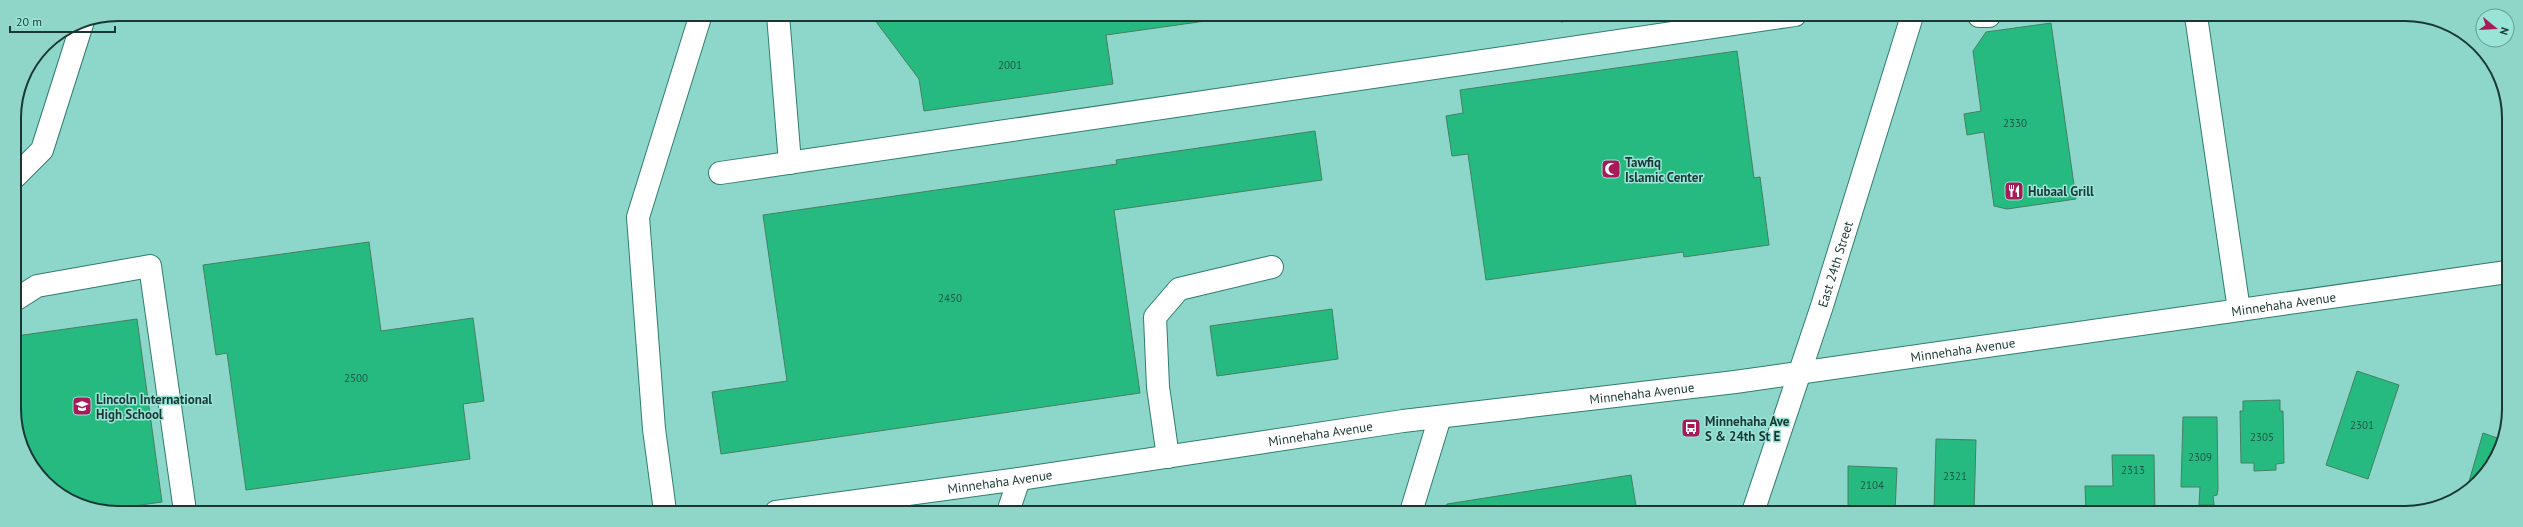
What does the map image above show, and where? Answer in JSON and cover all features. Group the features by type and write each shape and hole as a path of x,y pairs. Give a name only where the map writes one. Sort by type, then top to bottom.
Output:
{"main road":[{"path":"664,506 654,429 638,217 699,21"},
{"path":"778,21 790,163"},
{"path":"720,173 1754,21"},
{"name":"East 24th Street","path":"1756,506 1822,306 1910,21"},
{"path":"2197,21 2239,310"},
{"path":"21,171 42,150 81,28"},
{"path":"21,296 37,286 150,266 184,506"},
{"path":"1168,457 1158,387 1155,316 1179,289 1272,267"},
{"name":"Minnehaha Avenue","path":"820,506 1019,479 1440,417 1735,382 2502,273"},
{"path":"1413,506 1440,417"},
{"path":"1010,506 1019,479"}],"building":[{"path":"876,21 1206,21 1106,35 1113,84 924,111 919,79"},
{"path":"2051,23 2076,199 2007,209 1994,206 1984,132 1967,135 1964,114 1981,111 1973,51 1986,32"},
{"name":"Tawfiq Islamic Center","path":"1737,51 1754,178 1760,177 1769,245 1684,257 1683,252 1486,280 1468,154 1452,156 1446,116 1463,113 1460,90"},
{"path":"1315,131 1322,180 1114,210 1140,393 721,454 712,392 787,381 763,215 1117,164 1116,160"},
{"path":"369,242 381,331 473,318 484,401 463,404 470,459 246,490 227,353 216,355 203,265"},
{"path":"1332,309 1338,359 1217,376 1210,326"},
{"name":"Lincoln International High School","path":"137,319 162,502 134,506 99,504 81,499 69,493 49,478 34,458 24,434 21,415 21,335"},
{"path":"2357,371 2399,385 2368,479 2326,465"},
{"path":"2280,400 2280,411 2283,411 2284,463 2276,464 2276,470 2254,471 2254,463 2241,463 2240,411 2243,411 2243,401"},
{"path":"2183,417 2217,417 2218,489 2217,495 2213,496 2214,505 2199,505 2200,487 2181,487"},
{"path":"2483,433 2497,438 2489,458 2474,478 2469,482"},
{"path":"1936,439 1976,440 1974,506 1934,506"},
{"path":"2112,455 2154,455 2155,506 2086,506 2085,486 2113,486"},
{"path":"1848,466 1897,468 1895,506 1848,506"},
{"path":"1631,475 1636,506 1446,506 1447,504"}],"place":[{"name":"Tawfiq Islamic Center","path":"1611,169"},
{"name":"Hubaal Grill","path":"2014,191"},
{"name":"Lincoln International High School","path":"82,406"},
{"name":"Minnehaha Ave S & 24th St E","path":"1691,428"}]}
